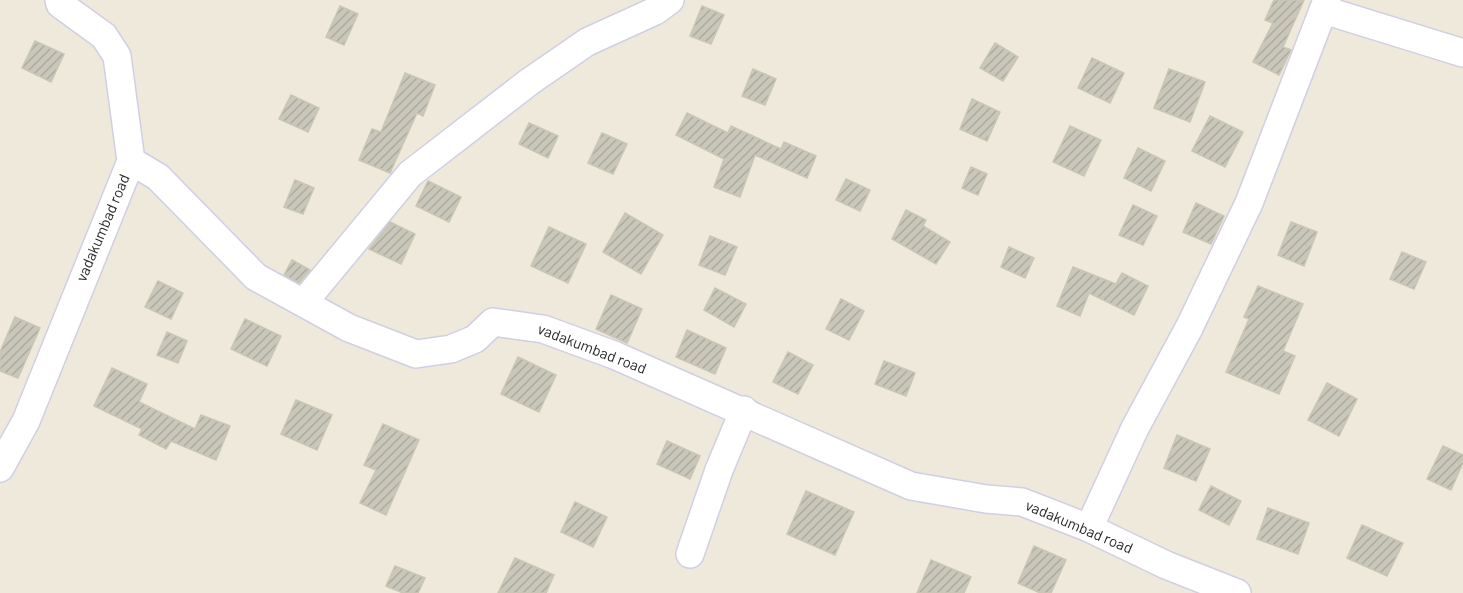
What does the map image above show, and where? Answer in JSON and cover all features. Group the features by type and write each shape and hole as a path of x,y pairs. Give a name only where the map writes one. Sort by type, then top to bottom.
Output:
{"street":[{"path":"59,0 60,4 90,23 104,36 117,56 131,161"},
{"path":"304,302 410,174 529,82 587,42 655,11 670,0"},
{"path":"1089,528 1135,428 1189,328 1249,203 1326,5 1463,53"},
{"name":"vadakumbad road","path":"0,468 26,421 131,161 158,177 256,277 349,328 416,354 459,346 475,339 493,322 543,328 744,410 845,459 911,486 986,499 1022,502 1089,528 1166,565 1237,593"},
{"path":"690,554 719,470 744,410"}],"building":[{"path":"1274,0 1304,0 1283,47 1291,50 1279,75 1253,62 1273,23 1265,20"},
{"path":"340,6 358,14 344,45 326,37"},
{"path":"702,6 724,15 711,44 690,36"},
{"path":"35,41 64,54 51,82 22,68"},
{"path":"995,43 1018,57 1003,81 980,68"},
{"path":"1092,58 1124,73 1110,103 1078,88"},
{"path":"753,69 776,79 765,105 742,96"},
{"path":"1169,69 1205,82 1190,122 1154,108"},
{"path":"405,73 435,85 423,116 417,113 390,173 359,160 372,129 381,132"},
{"path":"291,95 319,108 308,132 279,119"},
{"path":"972,99 1000,112 987,141 960,129"},
{"path":"687,113 728,133 731,126 781,149 784,142 816,156 807,178 755,155 740,197 714,187 724,159 676,135"},
{"path":"1210,116 1243,132 1225,167 1192,151"},
{"path":"529,123 558,136 548,158 519,144"},
{"path":"1070,126 1101,140 1084,176 1053,162"},
{"path":"602,133 627,144 613,174 588,163"},
{"path":"1138,148 1165,161 1151,191 1124,178"},
{"path":"971,167 987,174 978,195 962,188"},
{"path":"846,179 870,190 860,211 836,200"},
{"path":"295,180 314,188 303,214 284,207"},
{"path":"428,181 461,197 449,222 416,206"},
{"path":"1196,203 1224,216 1211,244 1183,232"},
{"path":"1133,205 1157,216 1143,245 1119,235"},
{"path":"906,210 926,220 923,226 950,242 936,264 892,239"},
{"path":"625,213 663,235 641,274 603,252"},
{"path":"390,222 415,234 401,264 369,249"},
{"path":"1291,222 1317,232 1304,266 1278,255"},
{"path":"549,227 586,244 568,283 531,266"},
{"path":"710,236 737,247 725,275 699,265"},
{"path":"1009,247 1034,258 1025,278 1001,267"},
{"path":"1402,252 1426,262 1414,289 1390,279"},
{"path":"292,260 310,270 299,283 284,275"},
{"path":"1073,267 1116,284 1122,273 1148,286 1134,315 1089,293 1080,316 1057,306"},
{"path":"158,281 183,293 171,319 145,307"},
{"path":"1258,286 1303,304 1283,351 1295,356 1279,394 1226,372 1249,319 1244,317"},
{"path":"715,288 746,304 734,327 704,310"},
{"path":"611,295 642,309 627,343 596,329"},
{"path":"841,299 864,311 849,340 826,329"},
{"path":"15,317 40,328 18,378 0,371 0,352"},
{"path":"245,319 281,336 267,366 231,349"},
{"path":"687,330 726,348 715,374 676,357"},
{"path":"167,332 187,341 178,363 157,355"},
{"path":"788,352 813,365 798,394 773,382"},
{"path":"518,357 556,375 539,412 501,394"},
{"path":"884,361 915,373 906,396 875,384"},
{"path":"112,368 147,384 139,402 195,429 201,415 230,426 216,460 171,441 166,449 139,435 142,429 94,406"},
{"path":"1327,383 1357,399 1339,436 1308,420"},
{"path":"296,400 332,415 317,450 281,434"},
{"path":"383,424 419,440 386,515 360,503 376,470 364,465"},
{"path":"1177,435 1210,449 1196,481 1164,468"},
{"path":"667,441 700,456 690,479 657,464"},
{"path":"1443,446 1463,455 1463,463 1451,490 1427,479"},
{"path":"1211,486 1241,501 1229,525 1199,510"},
{"path":"806,491 854,512 835,555 787,534"},
{"path":"575,502 607,517 593,547 561,532"},
{"path":"1268,508 1309,523 1298,554 1257,539"},
{"path":"1362,525 1403,543 1387,576 1347,558"},
{"path":"1034,546 1066,560 1051,593 1040,593 1018,583"},
{"path":"515,558 554,575 546,593 498,593"},
{"path":"931,560 971,577 964,593 917,593"},
{"path":"395,566 425,578 418,593 403,593 386,586"}]}
